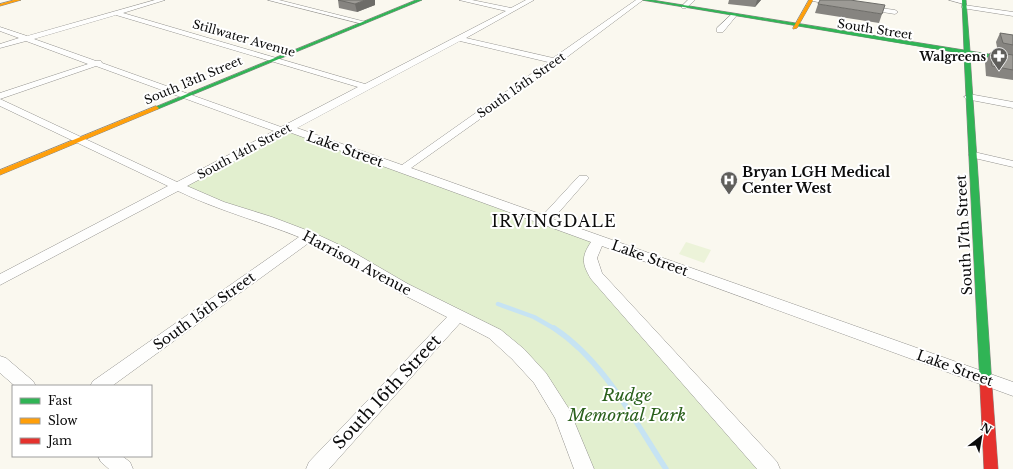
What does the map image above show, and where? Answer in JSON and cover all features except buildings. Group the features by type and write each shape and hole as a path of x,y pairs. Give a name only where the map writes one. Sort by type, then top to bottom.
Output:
{"main road":[{"path":"0,5 19,0"},
{"name":"South 13th Street","path":"0,173 363,22 411,0"},
{"name":"South 13th Street","path":"395,8 420,0"},
{"name":"South Street","path":"644,0 967,54 1013,60"},
{"path":"796,26 812,0"},
{"name":"South 17th Street","path":"964,3 991,469"},
{"name":"South Street","path":"967,54 1013,64"}],"street":[{"path":"138,0 150,3"},
{"path":"0,46 162,0"},
{"path":"271,0 363,22"},
{"path":"462,0 512,10"},
{"name":"South 14th Street","path":"0,280 531,0"},
{"name":"South 15th Street","path":"403,169 640,0"},
{"path":"684,7 692,0"},
{"path":"812,0 843,5"},
{"path":"952,0 1013,14"},
{"path":"858,7 895,12"},
{"name":"Stillwater Avenue","path":"115,13 366,87"},
{"path":"720,30 734,15"},
{"name":"Lake Street","path":"0,29 403,169 1013,389"},
{"path":"458,38 556,60"},
{"path":"0,96 98,63"},
{"path":"969,97 1013,105"},
{"name":"Harrison Avenue","path":"0,102 220,205 268,220 309,236 340,251 403,288 482,326 501,339 518,354 540,378 562,415 584,469"},
{"path":"974,155 1013,164"},
{"path":"545,220 583,178"},
{"name":"South 15th Street","path":"100,385 309,236"},
{"path":"599,240 589,257 590,265 596,276 770,469"},
{"name":"South 16th Street","path":"316,469 458,315"},
{"path":"0,363 26,385"},
{"path":"109,457 123,469"}],"green space":[{"name":"Rudge Memorial Park","path":"288,128 599,240 590,265 770,469 584,469 518,354 341,251 177,186"},
{"path":"686,242 711,250 704,263 679,254"}],"waterway":[{"path":"498,304 534,317 555,329"},
{"path":"554,328 588,357 603,374 617,392 666,469"}],"traffic: fast":[{"path":"156,108 420,0"},
{"path":"644,0 1013,60"},
{"path":"964,0 986,386"}],"traffic: slow":[{"path":"0,5 19,0"},
{"path":"795,28 811,0"},
{"path":"0,173 156,108"}],"traffic: jam":[{"path":"986,386 991,469"}],"place":[{"name":"Walgreens","path":"999,71"},
{"name":"Bryan LGH Medical Center West","path":"729,195"}],"district":[{"name":"IRVINGDALE","path":"554,221"}]}
